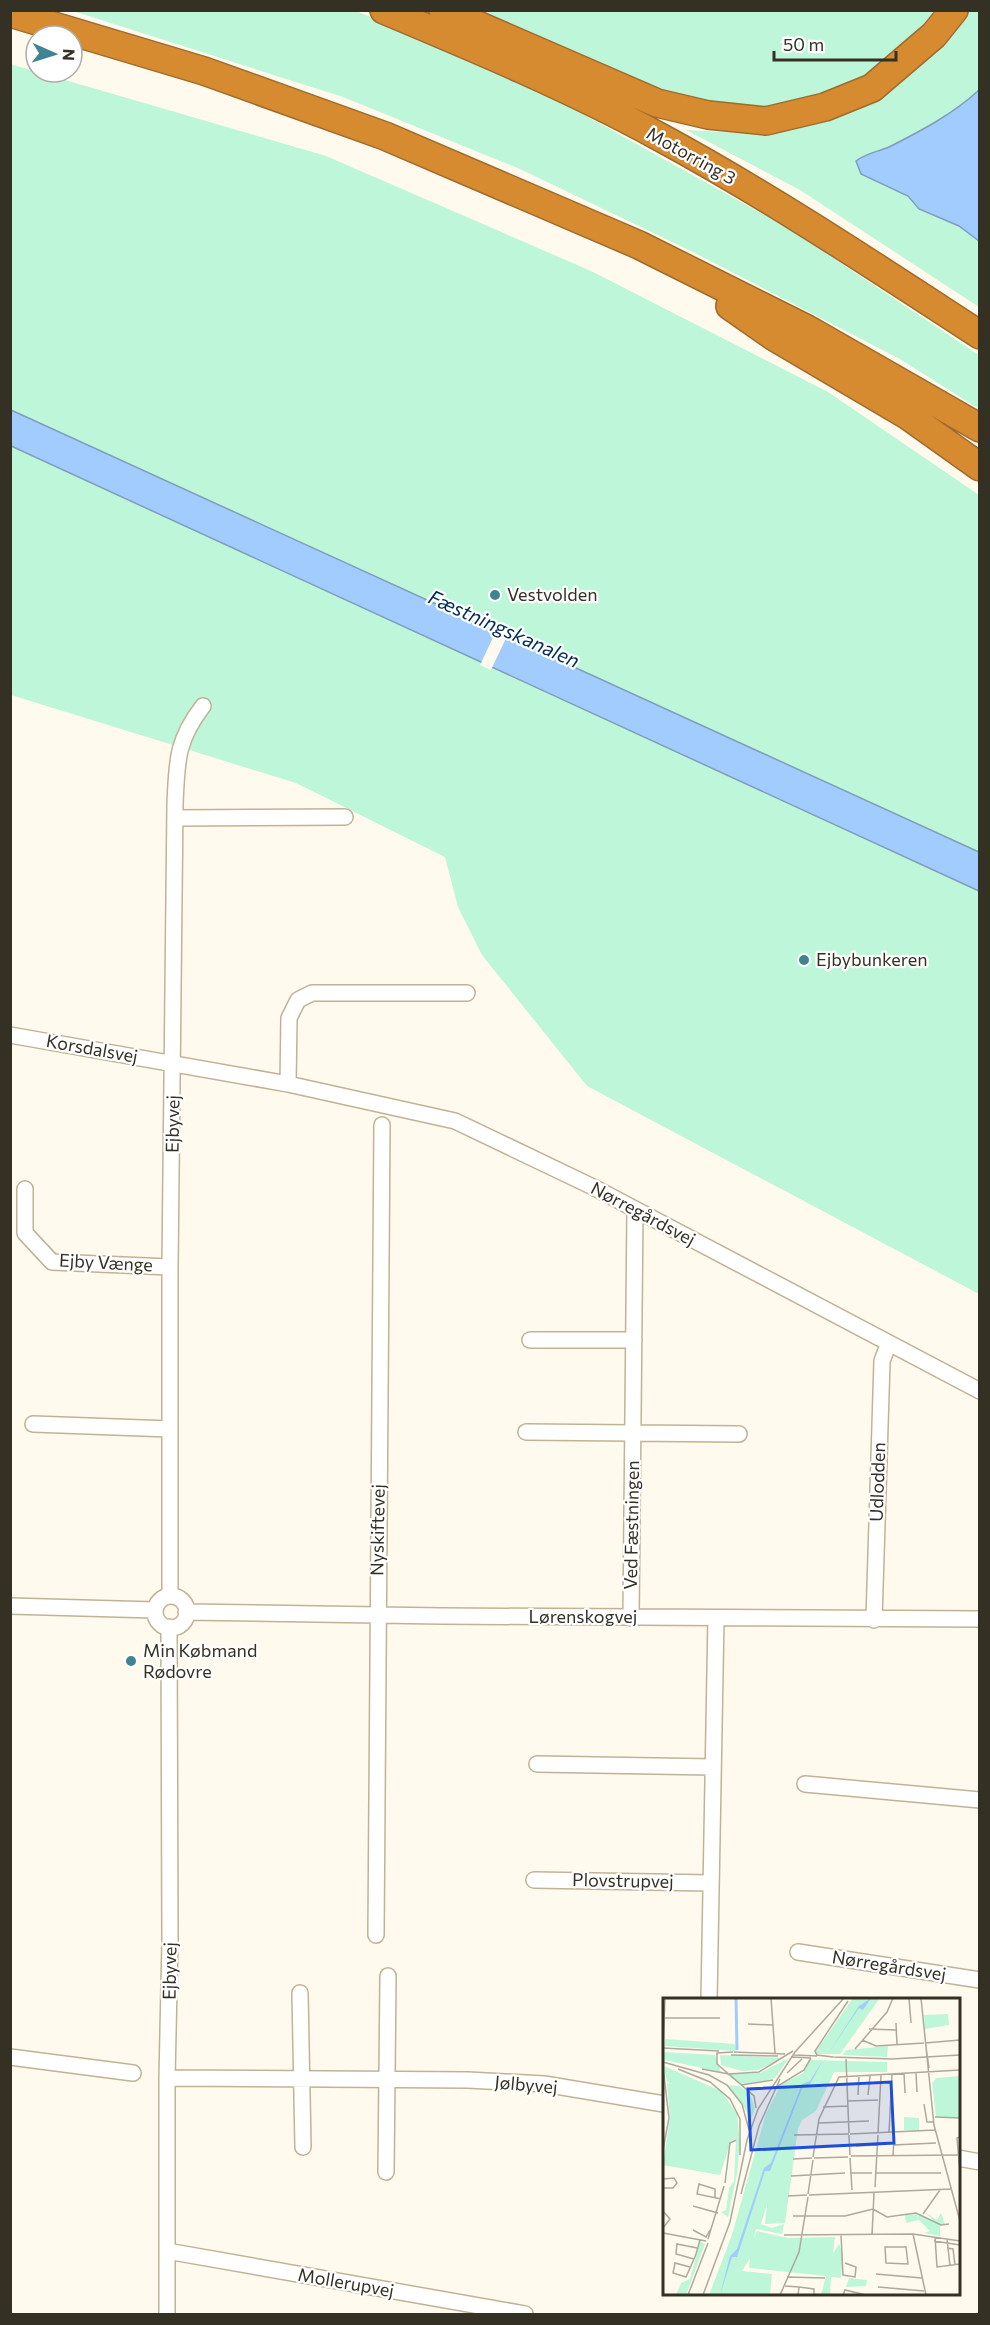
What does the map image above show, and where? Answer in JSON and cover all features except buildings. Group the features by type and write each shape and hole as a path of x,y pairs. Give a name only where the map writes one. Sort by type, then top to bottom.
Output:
{"highway":[{"name":"Motorring 3","path":"384,10 560,87 656,135 784,208 980,335"},
{"path":"443,10 657,103 708,115 766,121 825,107 872,88 934,35 954,10"},
{"path":"10,13 204,71 385,136 639,245 807,329 980,428"},
{"path":"639,245 773,336 907,416 980,466"}],"street":[{"name":"Ejbyvej","path":"170,1596 170,1267 177,755 189,724 203,706"},
{"path":"175,818 345,817"},
{"path":"288,1084 289,1018 298,1000 312,993 467,993"},
{"name":"Korsdalsvej","path":"10,1035 174,1064"},
{"name":"Nørregårdsvej","path":"174,1064 288,1084 454,1121 594,1187 888,1345 980,1391"},
{"name":"Nyskiftevej","path":"376,1935 382,1125"},
{"name":"Ejby Vænge","path":"25,1189 26,1233 52,1262 170,1267"},
{"name":"Ved Fæstningen","path":"632,1618 635,1210"},
{"path":"530,1340 634,1340"},
{"name":"Udlodden","path":"874,1620 882,1361 888,1345"},
{"path":"33,1424 170,1429"},
{"path":"526,1432 739,1434"},
{"path":"170,1596 180,1599 186,1607 186,1617 179,1625 169,1627 160,1623 155,1610 159,1602 170,1596"},
{"path":"10,1606 155,1610"},
{"name":"Lørenskogvej","path":"186,1612 378,1616 980,1619"},
{"path":"709,1998 716,1618"},
{"name":"Ejbyvej","path":"167,2314 167,2078 170,1942 169,1627"},
{"path":"537,1764 713,1767"},
{"path":"806,1785 980,1800"},
{"name":"Plovstrupvej","path":"534,1880 711,1883"},
{"name":"Nørregårdsvej","path":"798,1952 980,1980"},
{"path":"386,2172 388,1976"},
{"path":"300,1994 303,2147"},
{"path":"10,2057 133,2073"},
{"name":"Jølbyvej","path":"167,2078 387,2079 543,2084 663,2104"},
{"path":"960,2158 980,2162"},
{"name":"Mollerupvej","path":"167,2251 525,2314"}],"green space":[{"path":"73,11 356,11 438,44 579,112 788,228 979,355 979,409 900,359 693,252 520,169 343,97"},
{"path":"474,11 934,11 923,25 862,80 801,104 757,110 664,94"},
{"path":"968,11 979,11 979,307 800,190 686,130 761,134 943,41"},
{"name":"Vestvolden","path":"10,64 24,68 24,84 79,84 326,156 591,271 828,392 979,495 979,1294 587,1086 482,955 458,907 445,857 296,783 11,695"}],"water":[{"path":"979,90 979,241 959,226 919,209 908,196 861,174 856,161 925,128 958,107"},
{"path":"11,410 979,852 979,891 11,446"}],"pier":[{"path":"497,629 508,634 491,670 480,665"}],"place":[{"name":"Vestvolden","path":"495,595"},
{"name":"Ejbybunkeren","path":"804,960"},
{"name":"Min Købmand Rødovre","path":"131,1661"}],"water label":[{"name":"Fæstningskanalen","path":"504,629"}]}
